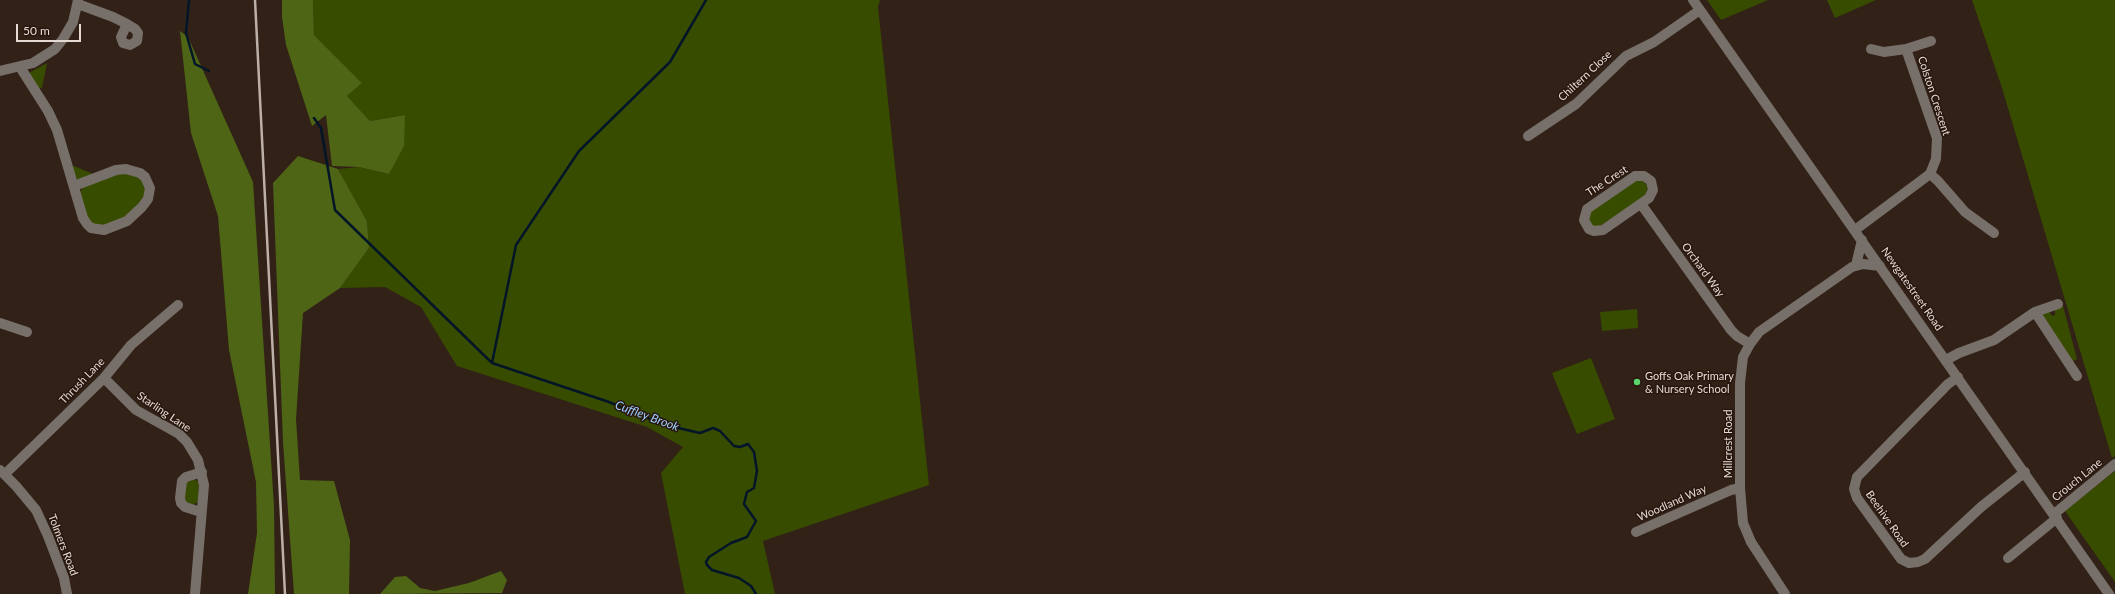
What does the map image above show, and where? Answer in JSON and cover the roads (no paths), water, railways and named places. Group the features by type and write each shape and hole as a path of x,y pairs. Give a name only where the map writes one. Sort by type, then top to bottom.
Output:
{"street":[{"name":"Newgatestreet Road","path":"1693,0 1856,230 2109,594"},
{"path":"0,71 33,63 55,49 69,29 78,2 127,24"},
{"name":"Chiltern Close","path":"1528,136 1576,104 1626,56 1654,42 1700,10"},
{"name":"Colston Crescent","path":"1871,49 1894,53 1931,41"},
{"name":"Colston Crescent","path":"1906,49 1937,138 1936,159 1930,174"},
{"path":"20,67 48,111 57,130 83,218 91,228 104,230 117,226 135,215 148,199 150,188 145,177 140,173 126,169 116,170 74,186"},
{"path":"1856,230 1930,174 1938,181 1964,212 1994,233"},
{"name":"The Crest","path":"1639,175 1648,178 1653,186 1649,198 1641,204 1603,230 1594,231 1585,225 1584,216 1587,209 1635,176 1639,175"},
{"name":"Orchard Way","path":"1641,204 1731,330 1737,336 1750,344"},
{"path":"1862,240 1856,265 1880,266"},
{"name":"Millcrest Road","path":"1785,594 1759,556 1746,532 1742,511 1740,488 1740,383 1743,357 1759,332 1856,265"},
{"path":"1946,360 1959,353 1994,340 2035,312 2058,304"},
{"name":"Thrush Lane","path":"3,472 104,378 131,345 178,305"},
{"path":"2035,312 2077,376"},
{"path":"0,323 27,332"},
{"name":"Beehive Road","path":"1958,377 1948,384 1857,477 1854,489 1857,498 1901,559 1909,563 1918,562 1925,558 1981,507 2024,472"},
{"name":"Starling Lane","path":"104,378 136,410 179,434 196,455 202,472 204,485 195,594"},
{"name":"Crouch Lane","path":"2008,558 2115,464"},
{"name":"Tolmers Road","path":"3,472 36,510 64,578 67,594"},
{"path":"201,512 185,507 181,503 180,498 182,481 186,477 202,472"},
{"name":"Woodland Way","path":"1636,532 1731,490 1740,488"}],"waterway":[{"path":"189,0 186,33 195,64 209,71"},
{"name":"Cuffley Brook","path":"706,0 670,62 579,151 516,245 492,363 609,402 665,425 700,433 713,428 720,431 734,446 740,447 748,444 754,452 757,471 754,488 747,492 744,504 756,521 747,537 731,543 709,557 706,562 712,570 739,578 751,586 756,594"},
{"path":"314,118 321,128 335,210 492,363"}],"railway":[{"path":"255,0 285,594"}],"place":[{"name":"Goffs Oak Primary & Nursery School","path":"1637,382"}]}
